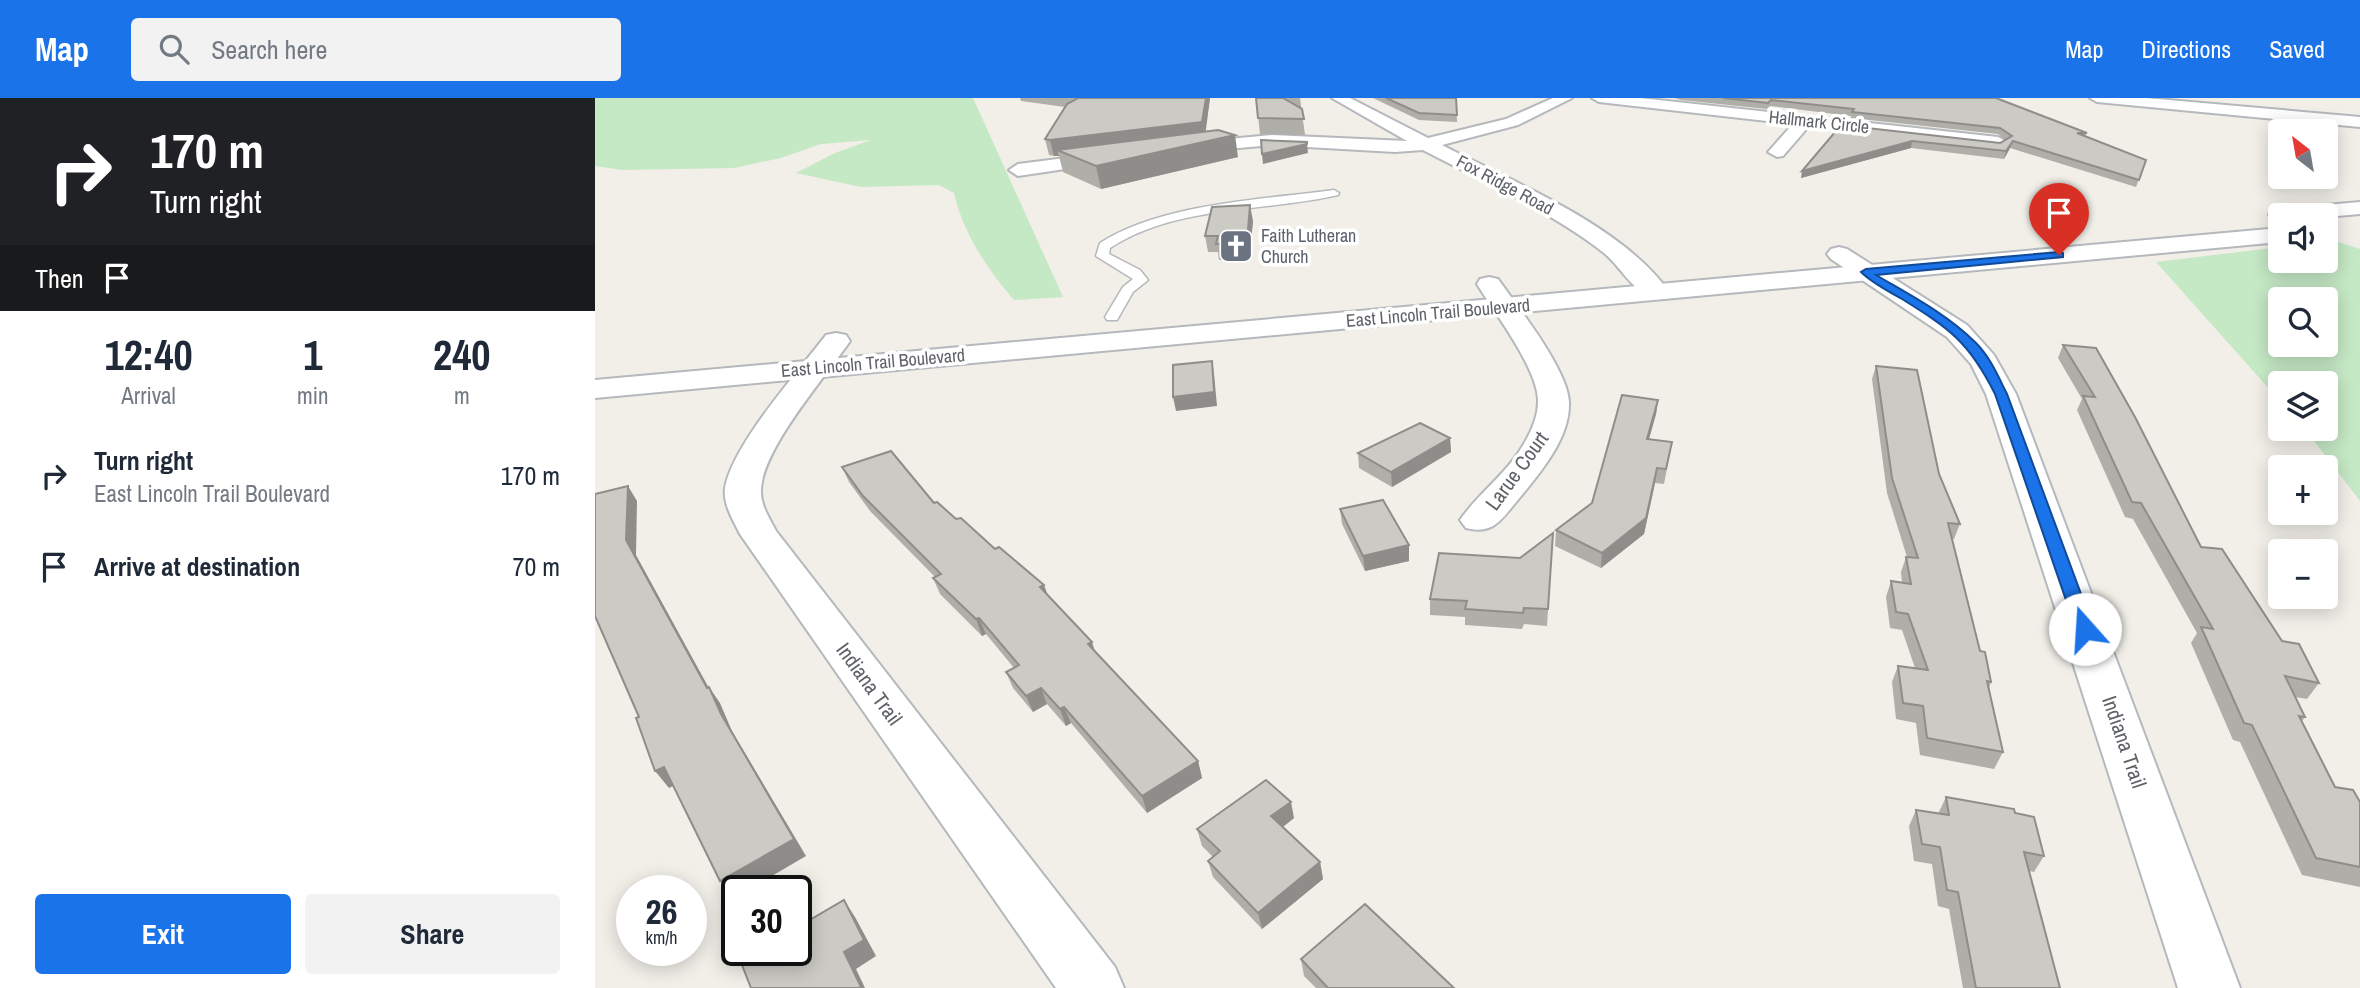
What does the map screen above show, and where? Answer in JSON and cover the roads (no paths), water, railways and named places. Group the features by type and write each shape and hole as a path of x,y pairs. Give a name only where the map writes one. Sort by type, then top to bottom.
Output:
{"street":[{"name":"Fox Ridge Road","path":"1339,98 1592,232 1637,271 1656,292"},
{"path":"1170,150 1235,141 1294,140 1395,147 1427,144 1512,122 1565,98"},
{"name":"Hallmark Circle","path":"1599,98 1998,142"},
{"path":"2097,98 2360,121"},
{"path":"1777,152 1805,120"},
{"path":"1235,141 1279,157"},
{"path":"1018,170 1131,155"},
{"name":"East Lincoln Trail Boulevard","path":"2338,210 2360,208"},
{"name":"East Lincoln Trail Boulevard","path":"1304,300 1656,292 1852,263 2268,216"},
{"path":"2338,230 2360,228"},
{"name":"East Lincoln Trail Boulevard","path":"595,389 831,348 1496,296 1637,271 1852,263 2268,236"},
{"name":"Indiana Trail","path":"1852,263 1957,331 1984,361 2001,394 2209,988"},
{"name":"Larue Court","path":"1479,520 1497,502 1546,435 1555,401 1535,358 1496,296"},
{"path":"1085,319 1140,314"},
{"name":"Indiana Trail","path":"831,348 756,454 743,486 744,503 759,534 1093,988"}],"lane":[{"path":"1112,317 1128,290 1141,280 1135,273 1103,256 1104,246 1118,235 1162,221 1334,193"}],"place":[{"name":"Faith Lutheran Church","path":"1236,246"}]}
